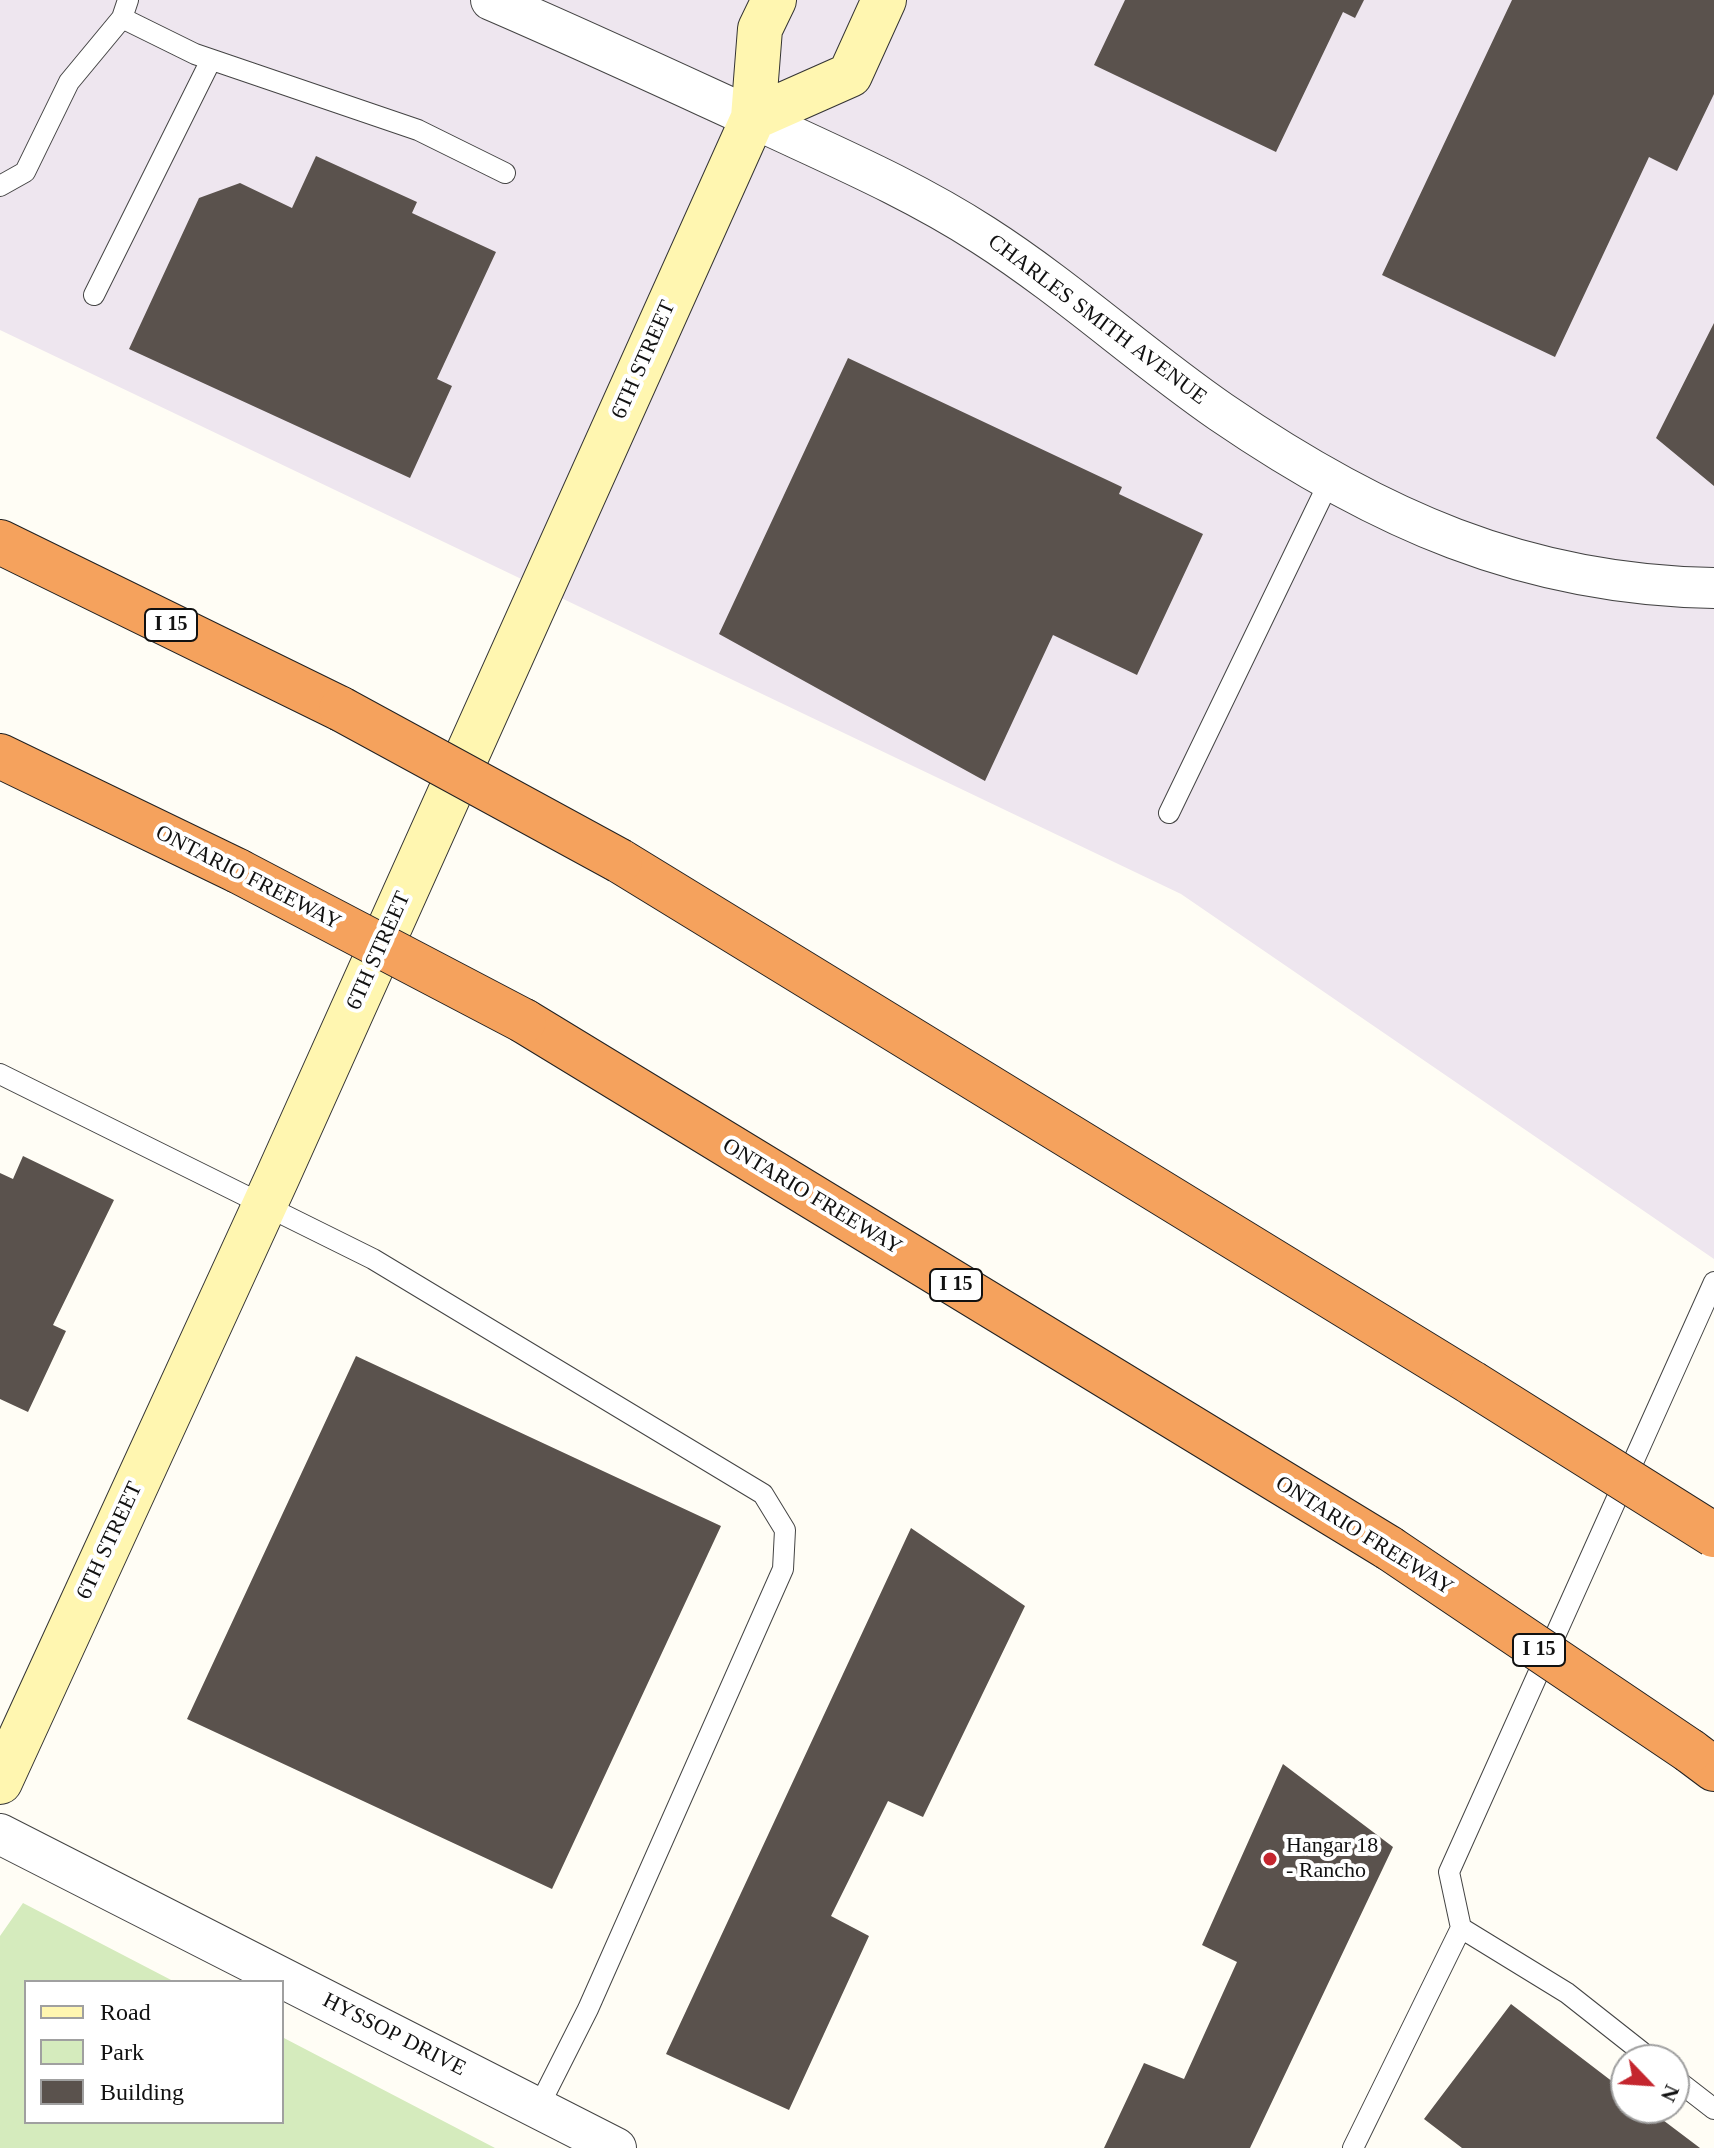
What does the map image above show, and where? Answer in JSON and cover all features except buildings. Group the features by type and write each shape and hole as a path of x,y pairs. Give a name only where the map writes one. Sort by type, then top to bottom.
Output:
{"highway":[{"name":"I 15","path":"0,542 341,709 620,861 1472,1383 1714,1535"},
{"name":"ONTARIO FREEWAY","path":"0,756 238,871 524,1021 1389,1548 1702,1760"}],"street":[{"name":"CHARLES SMITH AVENUE","path":"491,0 872,173 986,236 1222,412 1330,480 1392,514 1525,565 1560,572 1714,588"},
{"name":"6TH STREET","path":"0,1782 263,1207 753,118 760,29 774,0"},
{"path":"753,118 850,75 884,0"},
{"name":"HYSSOP DRIVE","path":"0,1834 616,2148"}],"lane":[{"path":"0,186 25,172 69,82 125,9 211,60 418,130 505,173"},
{"path":"94,295 211,60"},
{"path":"1169,813 1330,480"},
{"path":"0,1074 373,1259 763,1494 785,1530 783,1569 588,2009 538,2108"},
{"path":"1353,2148 1461,1928 1449,1872 1714,1282"},
{"path":"1461,1928 1567,1993 1632,2044"},
{"path":"1690,2090 1714,2109"}],"shaded area":[{"path":"0,0 1714,0 1714,1259 1181,894 0,330"}],"green space":[{"path":"23,1903 171,1980 24,1980 24,2124 284,2124 284,2038 495,2148 0,2148 0,1936"}],"place":[{"name":"Hangar 18 - Rancho","path":"1270,1859"}]}
